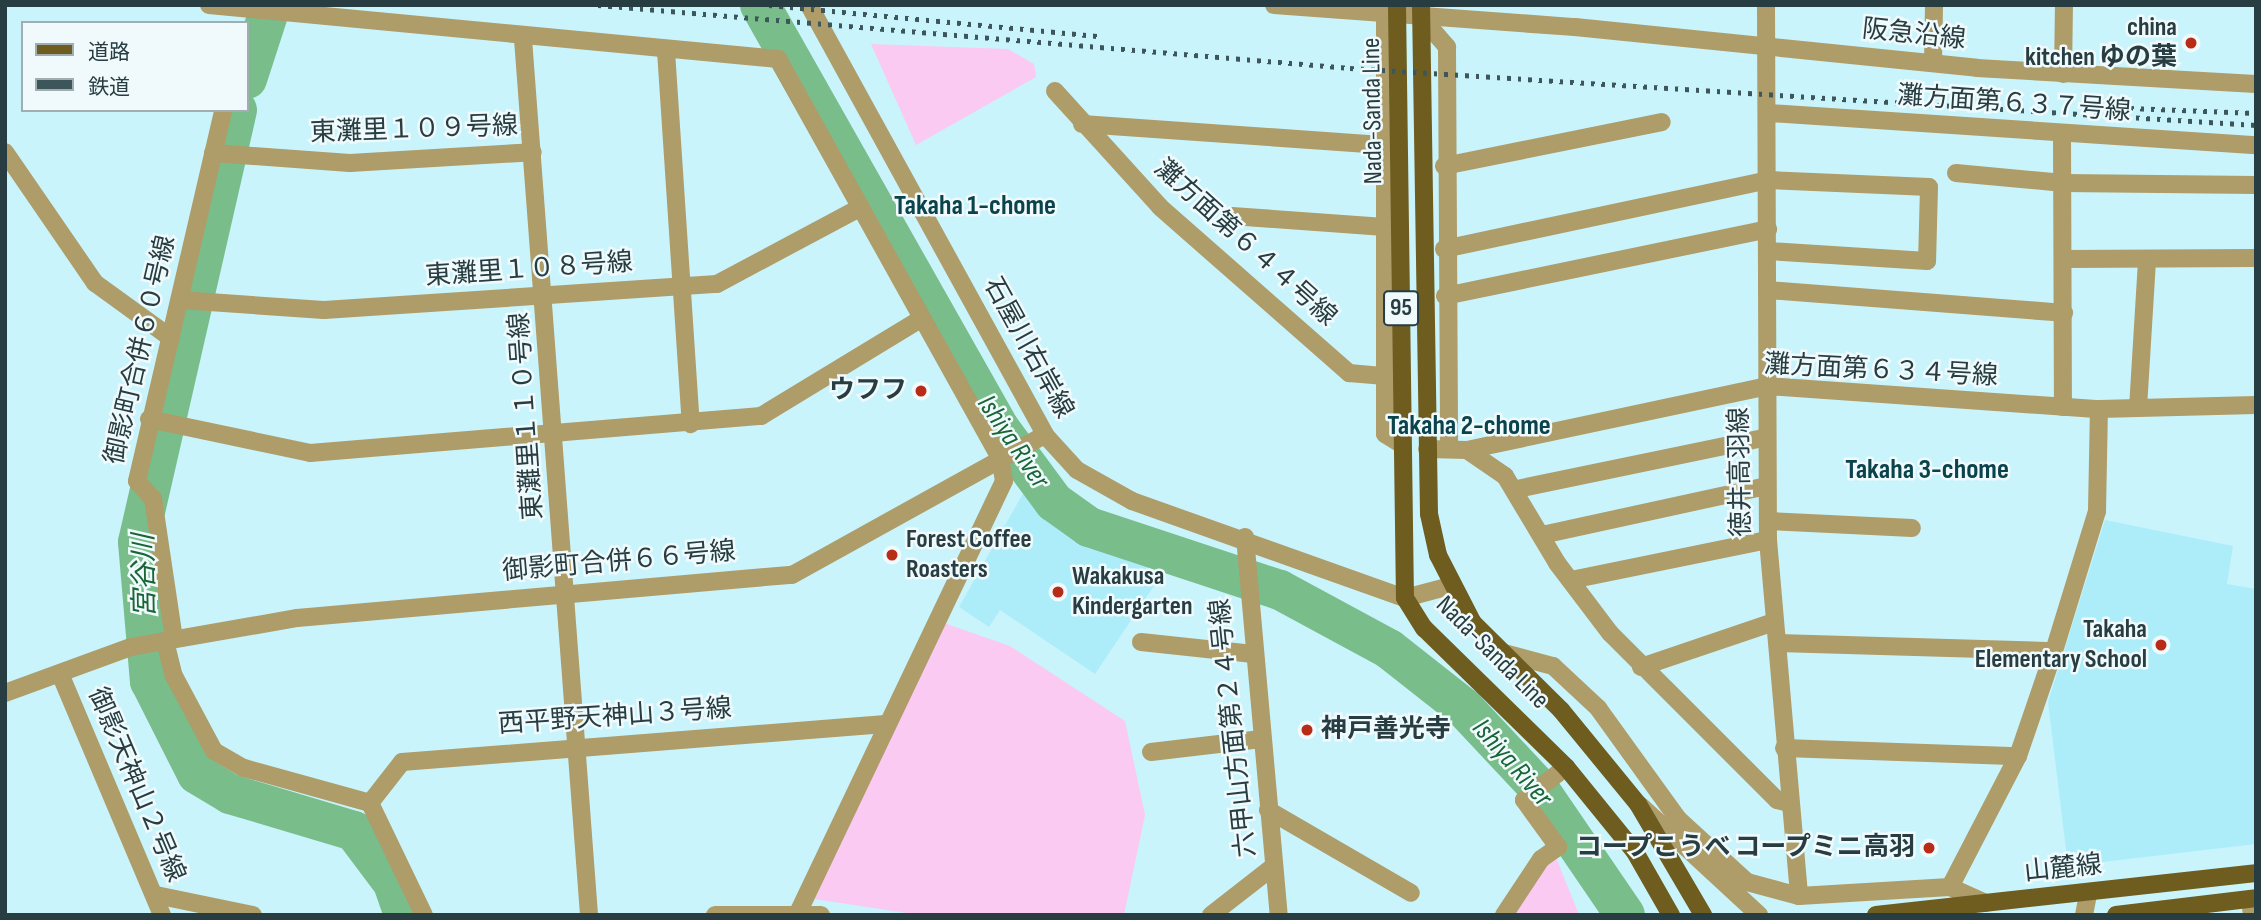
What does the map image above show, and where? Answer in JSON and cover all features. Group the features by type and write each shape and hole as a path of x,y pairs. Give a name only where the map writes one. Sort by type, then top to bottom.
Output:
{"main road":[{"name":"Nada-Sanda Line","path":"1421,11 1429,514 1450,586 1473,623 1577,727 1638,804 1703,915"},
{"name":"Nada-Sanda Line","path":"1393,13 1405,598 1424,628 1564,768 1634,852 1671,915"},
{"name":"山麓線","path":"1875,915 2088,894 2256,873"},
{"name":"山麓線","path":"2116,915 2253,904"}],"street":[{"path":"209,5 251,14 778,59 1000,458 1004,481 797,913"},
{"name":"石屋川右岸線","path":"809,5 1045,435 1077,470 1132,501 1245,537 1405,598"},
{"name":"阪急沿線","path":"1274,5 1393,13 1421,11 1933,63 2063,74 2256,85"},
{"name":"徳井高羽線","path":"1766,5 1769,113 1768,540 1778,643 1788,803 1799,895"},
{"path":"1933,63 1934,5"},
{"path":"2063,74 2064,5"},
{"path":"1421,11 1447,47 1444,296 1458,449 1517,489 1571,580 1641,667 1777,800 1788,803"},
{"path":"1393,13 1385,145 1385,434 1401,443"},
{"name":"東灘里１１０号線","path":"523,39 546,295 589,915"},
{"path":"666,51 691,424"},
{"name":"灘方面第６４４号線","path":"1055,91 1082,124 1160,207 1349,373 1385,376"},
{"name":"御影町合併６０号線","path":"223,112 137,481 153,499 174,676 214,751 244,768 370,803"},
{"name":"灘方面第６３７号線","path":"1769,113 2062,135 2256,145"},
{"path":"1444,166 1662,122"},
{"path":"1082,124 1385,145"},
{"path":"2062,135 2063,407"},
{"path":"5,152 95,283 171,338"},
{"name":"東灘里１０９号線","path":"214,153 303,161 533,152"},
{"path":"1956,173 2064,183 2256,185"},
{"path":"1444,249 1769,180 1929,187 1927,261 1768,251"},
{"name":"東灘里１０８号線","path":"181,300 324,310 717,284 861,207"},
{"path":"1232,216 1385,227"},
{"path":"1444,296 1768,229"},
{"path":"2064,259 2256,258"},
{"path":"2138,408 2147,259"},
{"path":"1768,290 2064,313"},
{"path":"150,419 310,453 554,438 761,416 922,318"},
{"name":"灘方面第６３４号線","path":"1427,449 1458,449 1767,386 2099,409 2256,405"},
{"path":"1950,887 2018,756 2054,652 2097,511 2099,409"},
{"name":"御影町合併６６号線","path":"5,693 61,676 131,648 297,618 566,592 792,575 1045,435"},
{"path":"1517,489 1767,437"},
{"path":"1542,535 1767,486"},
{"path":"1768,520 1912,528"},
{"name":"六甲山方面第２４号線","path":"1245,537 1247,592 1279,915"},
{"path":"1571,580 1768,540"},
{"path":"1405,598 1450,586"},
{"path":"1641,667 1774,622"},
{"path":"1141,642 1253,654"},
{"path":"1778,643 2054,652"},
{"path":"1504,653 1553,666 1598,708 1712,855 1747,881 1799,895 1950,887 1986,903"},
{"name":"御影天神山２号線","path":"61,676 156,895 162,915"},
{"name":"西平野天神山３号線","path":"370,803 402,762 577,744 886,724"},
{"path":"1151,752 1261,739"},
{"path":"1784,748 2018,756"},
{"path":"1504,915 1541,859 1558,847 1524,800 1564,768"},
{"path":"370,803 424,915"},
{"path":"1638,804 1759,915"},
{"path":"1268,810 1411,893"},
{"path":"1211,915 1274,866"},
{"path":"2084,915 2088,894"},
{"path":"156,895 253,915"},
{"path":"715,915 821,915"}],"shaded area":[{"path":"871,44 1008,49 1034,64 1036,77 916,145"},
{"name":"Wakakusa Kindergarten","path":"1026,488 1055,520 1129,553 1160,577 1095,674 1000,610 989,627 959,607"},
{"name":"Takaha Elementary School","path":"2105,520 2233,546 2227,584 2256,589 2256,844 2068,866 2048,702"},
{"path":"944,623 1010,646 1125,721 1145,815 1124,915 920,915 814,899"},
{"path":"1557,860 1579,915 1508,915 1541,861"}],"waterway":[{"name":"宮谷川","path":"248,76 271,5"},
{"name":"Ishiya River","path":"760,5 1000,429 1054,502 1089,527 1280,590 1389,649 1464,708 1537,786 1625,915"},
{"name":"宮谷川","path":"237,112 138,542 150,681 197,774 230,794 354,831 393,883 404,915"}],"railway":[{"path":"598,5 1350,68 2256,125"},
{"path":"769,5 1100,36"},
{"path":"2130,108 2256,113"}],"place":[{"name":"china kitchen ゆの葉","path":"2191,43"},
{"name":"ウフフ","path":"921,391"},
{"name":"Forest Coffee Roasters","path":"892,555"},
{"name":"Wakakusa Kindergarten","path":"1058,592"},
{"name":"Takaha Elementary School","path":"2161,645"},
{"name":"神戸善光寺","path":"1307,730"},
{"name":"コープこうべ コープミニ高羽","path":"1929,848"}],"district":[{"name":"Takaha 1-chome","path":"975,206"},
{"name":"Takaha 2-chome","path":"1469,426"},
{"name":"Takaha 3-chome","path":"1927,470"}]}
